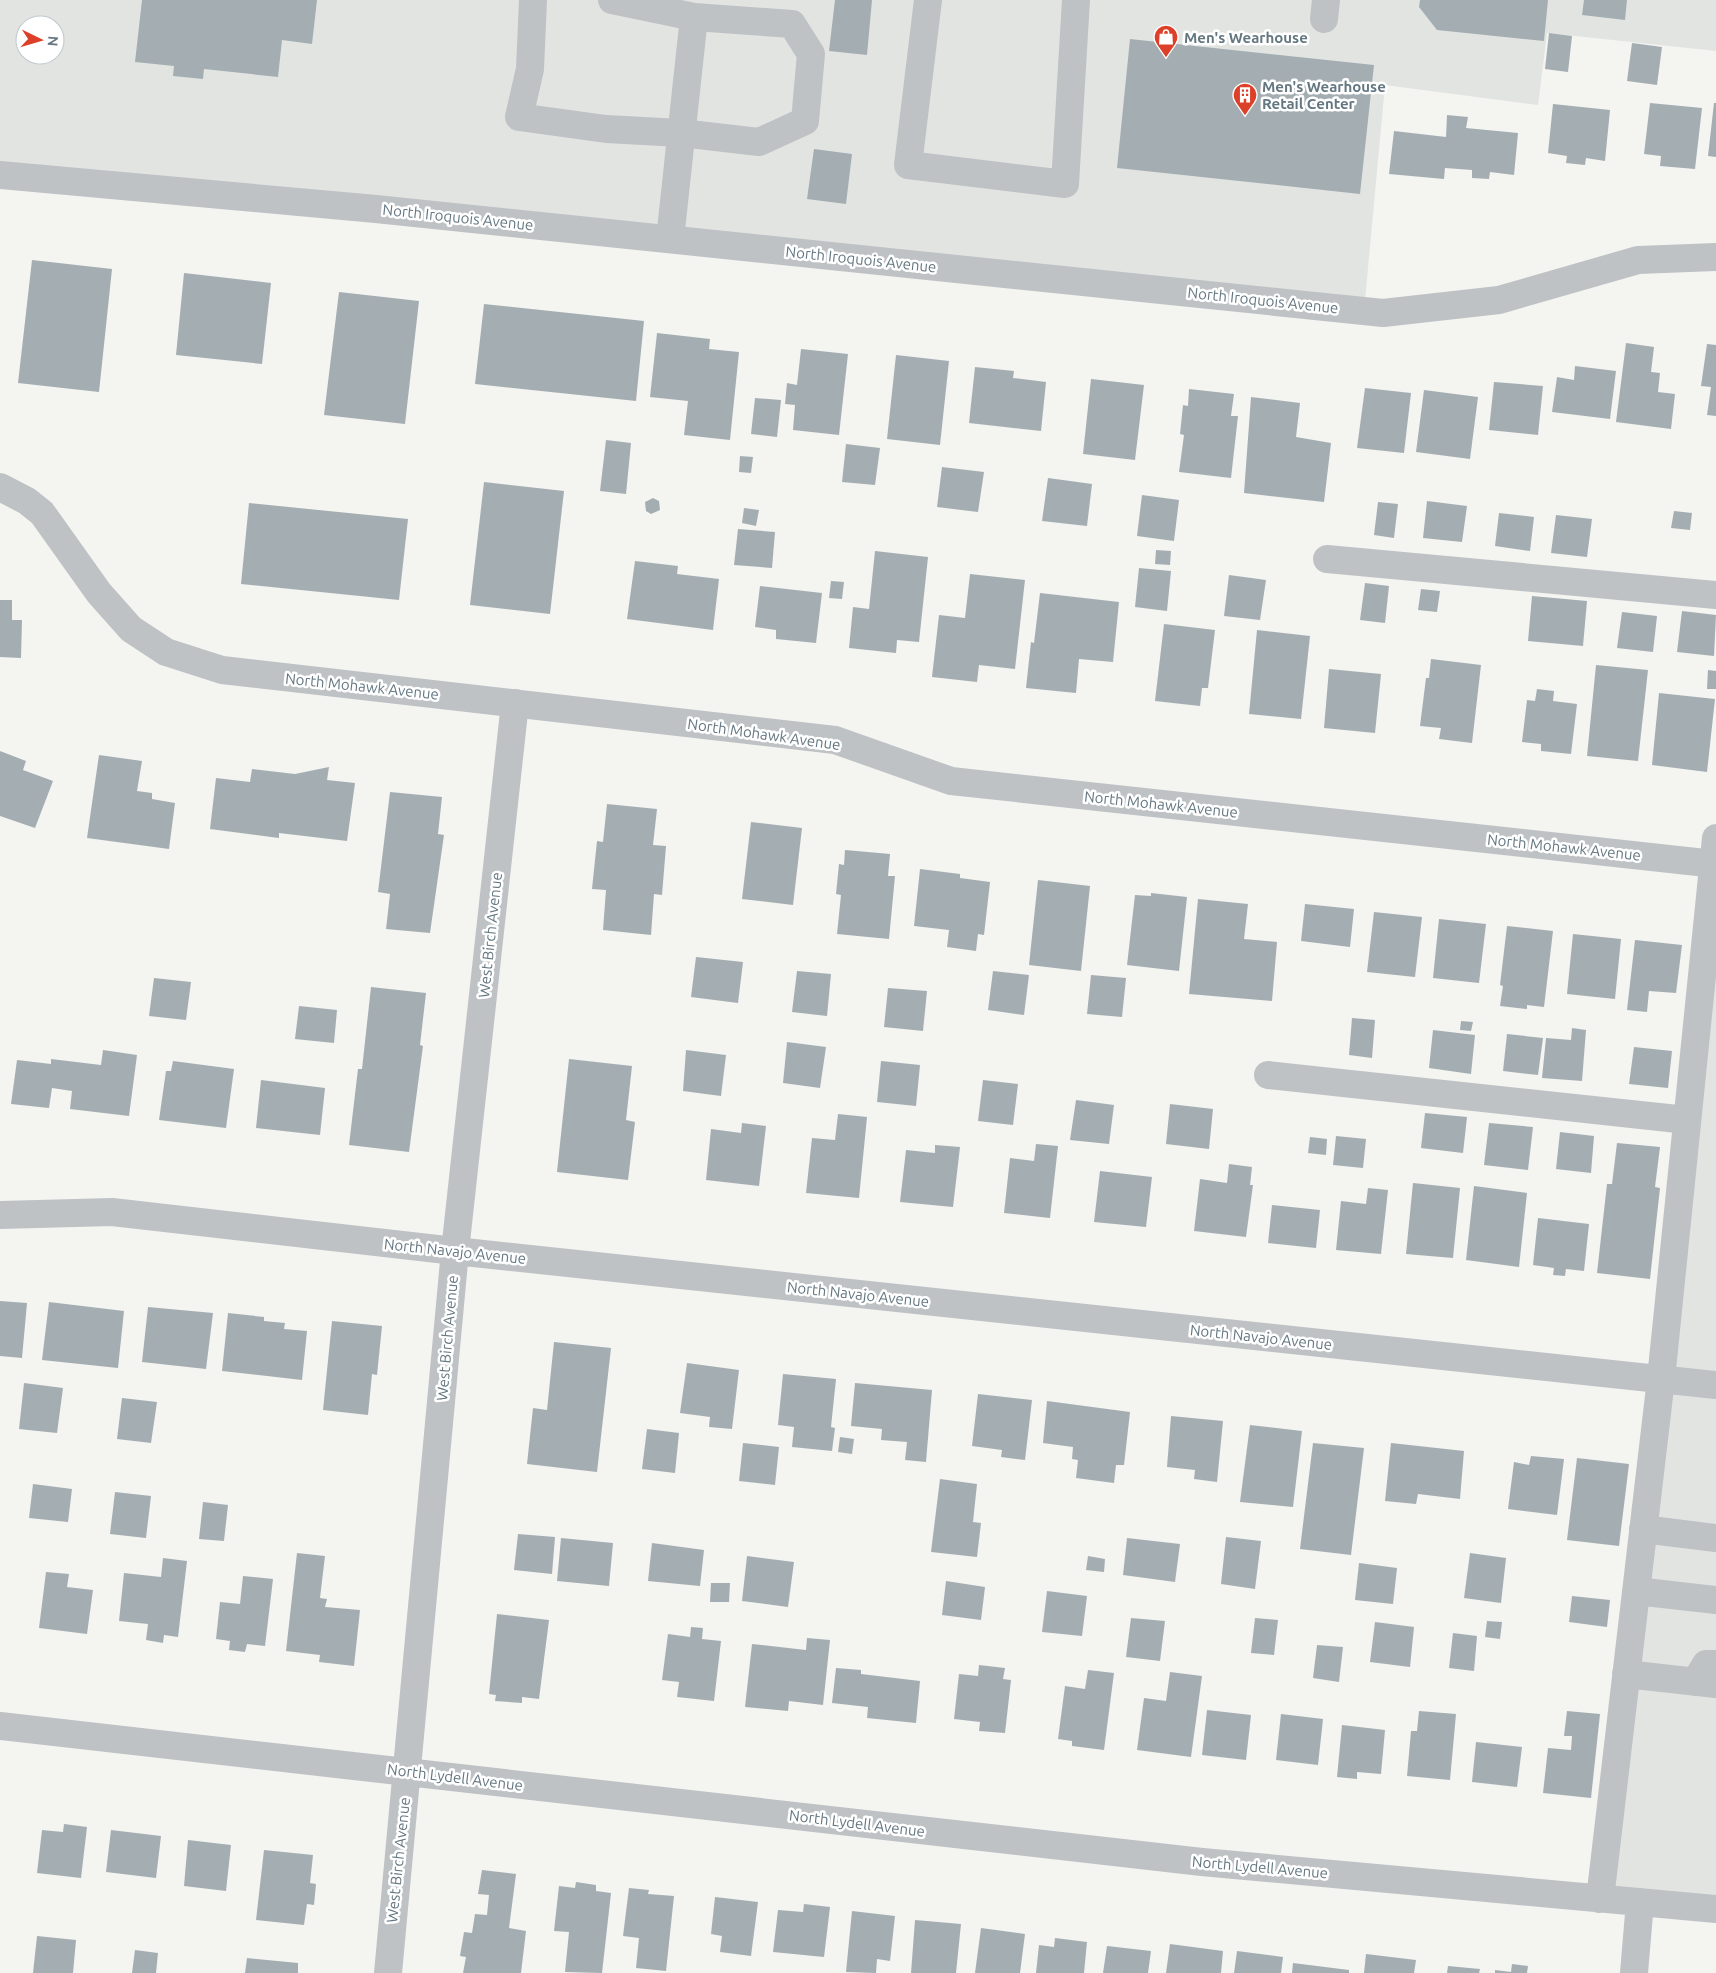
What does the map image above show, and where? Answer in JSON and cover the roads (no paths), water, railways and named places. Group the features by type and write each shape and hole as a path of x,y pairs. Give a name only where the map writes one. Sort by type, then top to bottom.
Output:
{"street":[{"path":"533,0 530,69 519,117 606,129 681,132 759,142 805,121 811,54 792,24 694,17 609,0"},
{"path":"928,0 908,165 1065,184 1076,0"},
{"path":"670,239 694,17"},
{"name":"North Iroquois Avenue","path":"0,174 376,209 1383,312 1499,300 1638,260 1716,257"},
{"name":"North Mohawk Avenue","path":"0,487 26,501 42,513 99,593 131,629 166,652 222,670 835,740 951,781 1715,855"},
{"path":"1327,559 1716,595"},
{"name":"West Birch Avenue","path":"388,1973 455,1252 515,703"},
{"path":"1600,1899 1661,1379 1715,855"},
{"path":"1268,1074 1688,1120"},
{"name":"North Navajo Avenue","path":"0,1215 112,1212 455,1252 1716,1385"},
{"path":"1643,1529 1716,1538"},
{"path":"1636,1591 1716,1600"},
{"path":"1626,1674 1706,1683 1706,1664 1716,1664"},
{"name":"North Lydell Avenue","path":"0,1726 1202,1862 1716,1909"},
{"path":"1634,1973 1640,1902"}],"place":[{"name":"Men's Wearhouse","path":"1166,58"},
{"name":"Men's Wearhouse Retail Center","path":"1245,116"}]}
